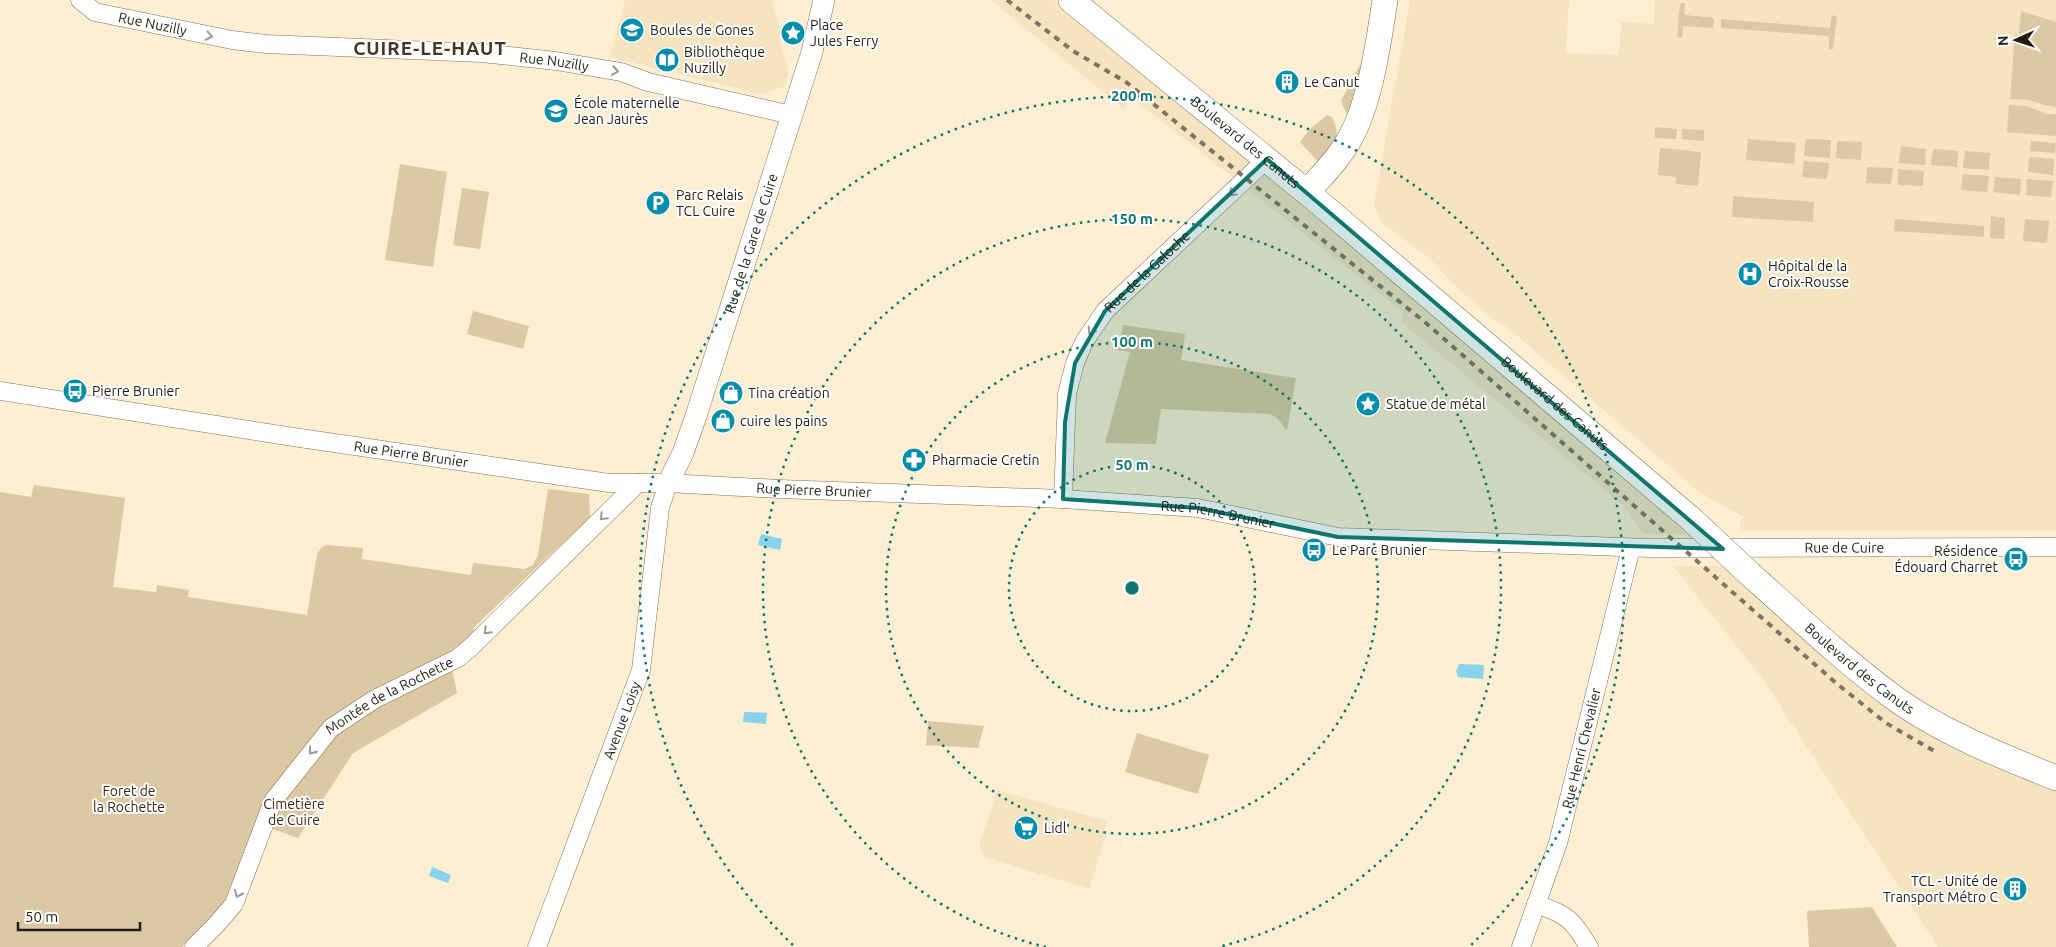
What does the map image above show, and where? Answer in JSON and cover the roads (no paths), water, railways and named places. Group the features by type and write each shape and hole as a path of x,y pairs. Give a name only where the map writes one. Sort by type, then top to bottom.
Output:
{"main road":[{"name":"Boulevard des Canuts","path":"1071,0 1307,192 1691,519 1833,648 1894,698 1956,735 2056,778"},
{"path":"1307,192 1329,170 1349,141 1359,121 1364,107 1385,6"}],"street":[{"name":"Rue Nuzilly","path":"80,0 95,12 232,40 266,44 497,54 621,72 648,82 791,115"},
{"name":"Rue de la Gare de Cuire","path":"668,483 683,452 696,416 812,52 824,0"},
{"name":"Rue de la Galoche","path":"1063,499 1067,394 1075,363 1084,342 1105,312 1267,159"},
{"name":"Rue Pierre Brunier","path":"0,391 393,452 597,481 668,483 779,490 1063,499 1198,508 1338,537 1631,548"},
{"name":"Montée de la Rochette","path":"194,947 234,904 273,801 331,728 374,699 458,658 638,483"},
{"name":"Avenue Loisy","path":"537,947 641,670 660,508 668,483"},
{"name":"Rue de Cuire","path":"1631,548 2056,547"},
{"name":"Rue Henri Chevalier","path":"1521,947 1558,843 1631,548"},
{"path":"1536,904 1567,916 1575,924 1589,947"}],"water":[{"path":"761,534 782,539 780,550 758,545"},
{"path":"1459,664 1484,665 1483,679 1458,677 1456,671"},
{"path":"744,712 767,713 766,724 743,722"},
{"path":"432,867 451,875 448,883 429,876"}],"railway":[{"path":"1007,0 1073,51 1126,82 1426,323 1836,683 1886,723 1934,751"}],"place":[{"name":"Boules de Gones","path":"632,30"},
{"name":"Place Jules Ferry","path":"793,33"},
{"name":"Bibliothèque Nuzilly","path":"667,60"},
{"name":"Le Canut","path":"1287,82"},
{"name":"École maternelle Jean Jaurès","path":"556,111"},
{"name":"Parc Relais TCL Cuire","path":"658,203"},
{"name":"Hôpital de la Croix-Rousse","path":"1750,274"},
{"name":"Pierre Brunier","path":"75,391"},
{"name":"Tina création","path":"731,393"},
{"name":"Statue de métal","path":"1368,404"},
{"name":"cuire les pains","path":"723,421"},
{"name":"Pharmacie Cretin","path":"914,460"},
{"name":"Le Parc Brunier","path":"1314,550"},
{"name":"Résidence Édouard Charret","path":"2016,559"},
{"name":"Lidl","path":"1026,828"},
{"name":"TCL - Unité de Transport Métro C","path":"2015,889"}],"district":[{"name":"CUIRE-LE-HAUT","path":"430,48"}],"park label":[{"name":"Foret de la Rochette","path":"129,800"},
{"name":"Cimetière de Cuire","path":"294,812"}]}
